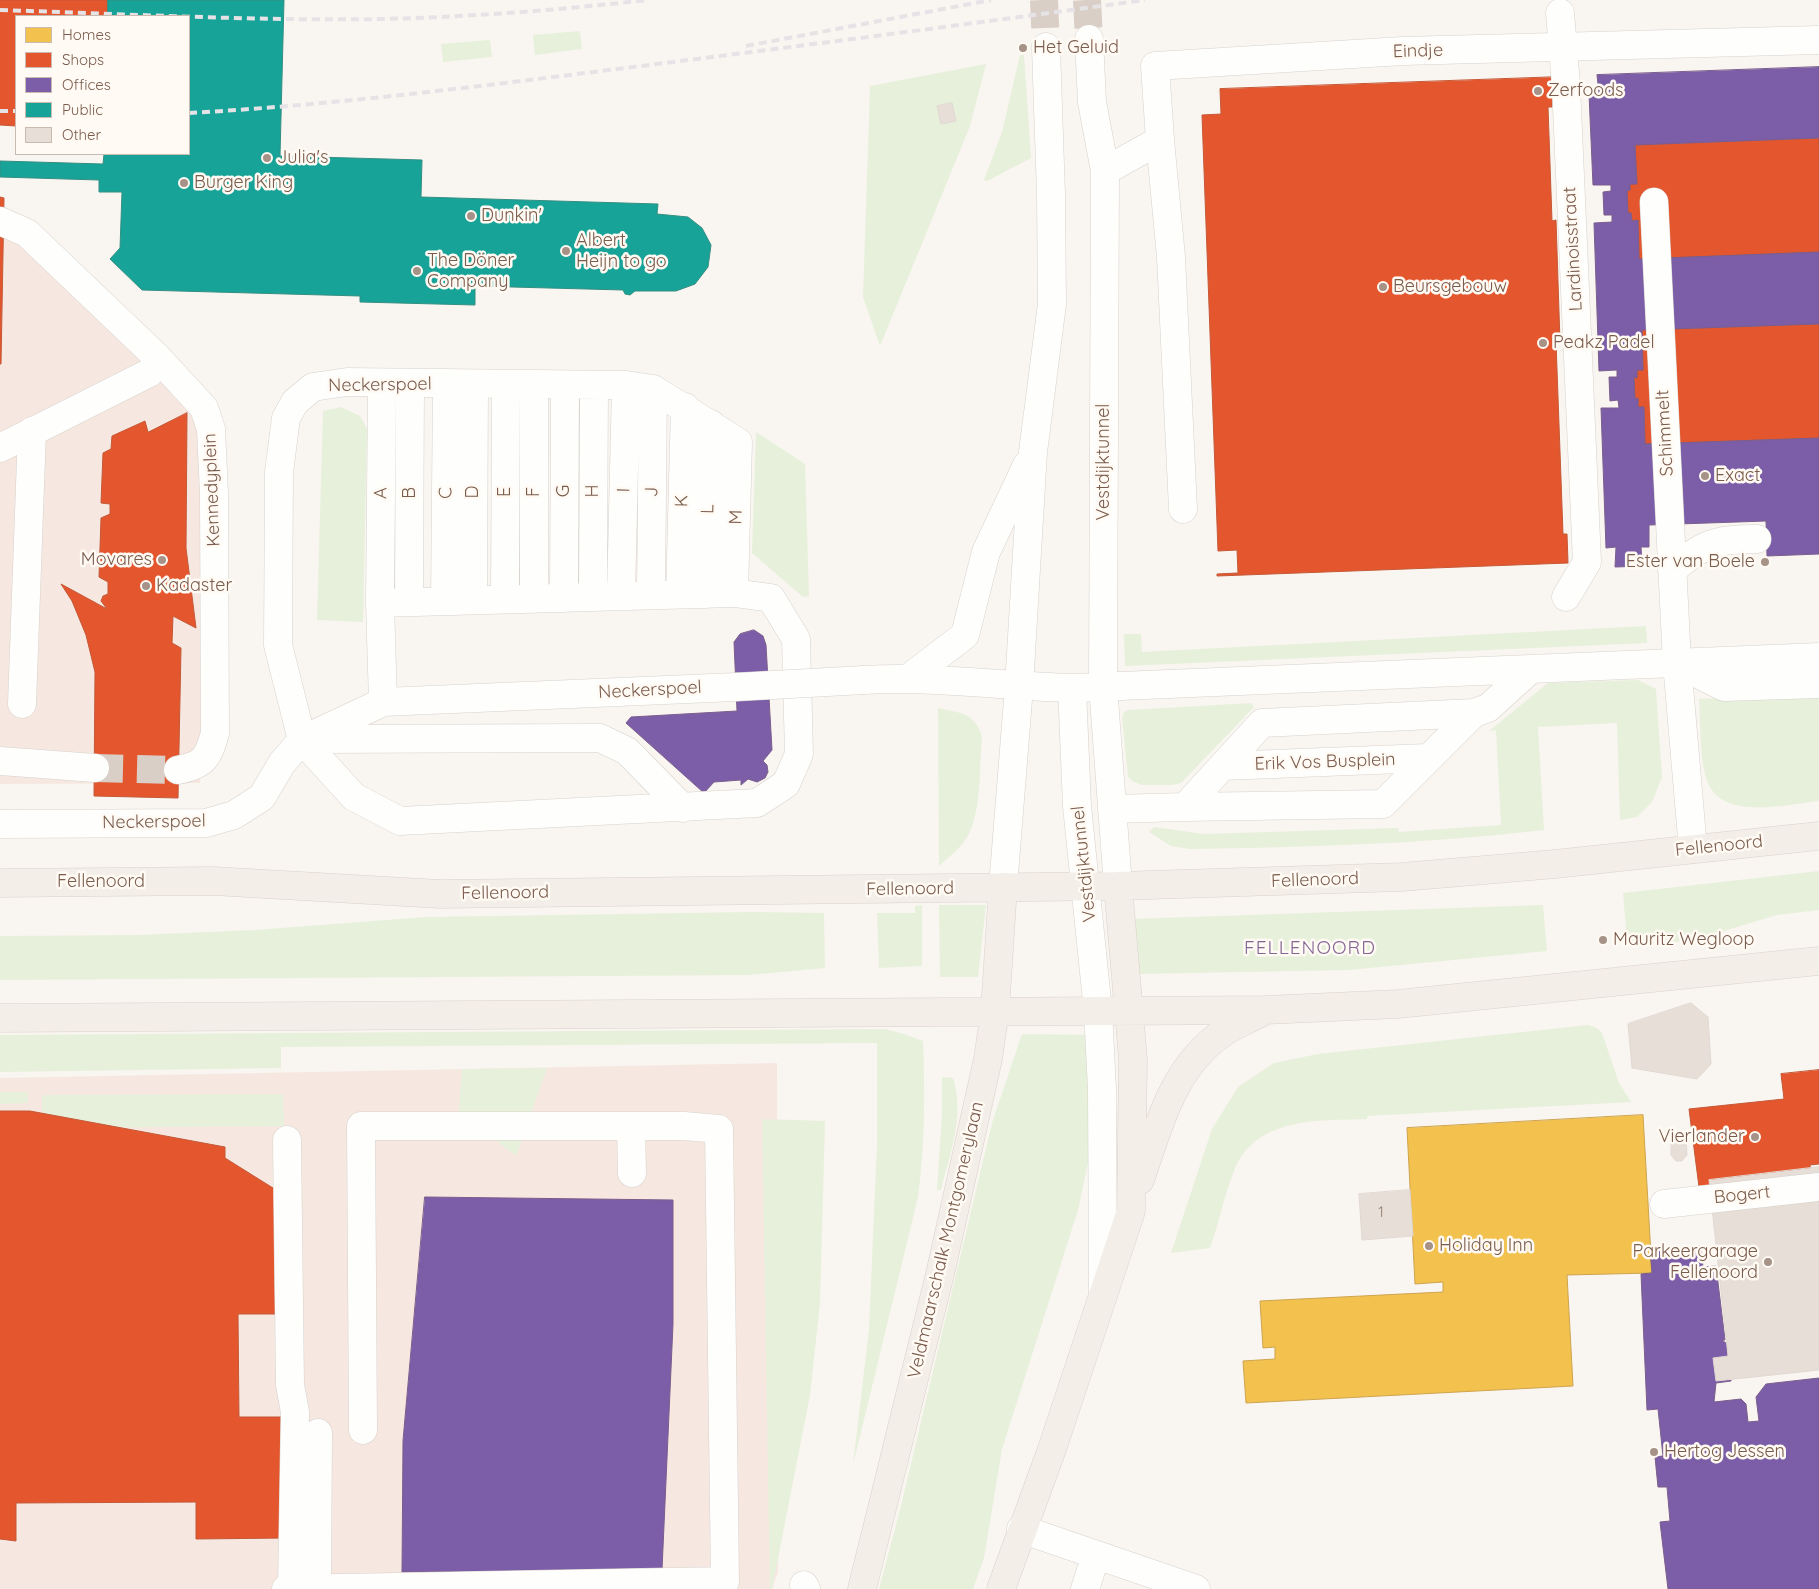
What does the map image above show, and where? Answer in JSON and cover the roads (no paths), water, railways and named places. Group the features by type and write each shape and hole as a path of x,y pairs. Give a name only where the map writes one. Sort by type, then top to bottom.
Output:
{"main road":[{"name":"Fellenoord","path":"0,882 213,882 440,894 1118,886 1402,877 1554,864 1819,836"},
{"path":"1118,886 1130,1011 1134,1082 1132,1206"},
{"name":"Veldmaarschalk Montgomerylaan","path":"862,1589 971,1141 988,1059 995,1010 1003,887"},
{"path":"0,1018 995,1010 1266,1010 1398,1004 1819,961"},
{"path":"1001,1589 1021,1529 1052,1450 1103,1291 1173,1089 1188,1065 1224,1032 1266,1010"}],"street":[{"name":"Lardinoisstraat","path":"1560,13 1564,46 1587,562 1566,597"},
{"name":"Vestdijktunnel","path":"1089,39 1092,102 1104,171 1103,686 1118,886"},
{"name":"Eindje","path":"1160,140 1155,66 1402,51 1819,40"},
{"path":"1003,887 1019,686 1033,452 1052,304 1051,195 1046,47"},
{"path":"1104,171 1160,140 1171,257 1183,509"},
{"name":"Schimmelt","path":"1654,202 1677,663 1693,849"},
{"name":"Kennedyplein","path":"0,221 27,233 158,358 204,408 211,429 214,493 216,733 209,754 196,766 178,770"},
{"path":"0,448 149,372"},
{"name":"Neckerspoel","path":"380,603 734,593 771,598 796,639 799,754 786,784 757,803 400,821 354,797 302,740 278,646 279,472 282,437 286,418 295,402 313,387 347,382 640,387 685,407 738,442"},
{"name":"A","path":"380,603 382,384"},
{"name":"B","path":"409,602 410,384"},
{"name":"D","path":"460,384 473,600"},
{"name":"C","path":"445,601 460,384"},
{"name":"E","path":"505,599 506,385"},
{"name":"F","path":"534,385 534,598"},
{"name":"G","path":"564,598 565,385"},
{"name":"H","path":"593,597 594,385"},
{"name":"J","path":"640,387 651,595"},
{"name":"I","path":"621,596 640,387"},
{"name":"K","path":"680,594 685,407"},
{"name":"L","path":"706,594 711,424"},
{"path":"22,704 32,432"},
{"name":"M","path":"734,593 738,442"},
{"path":"910,677 965,635 986,552 1033,452"},
{"path":"1672,570 1701,547 1729,539 1757,539"},
{"path":"380,603 383,702"},
{"path":"1103,686 1819,657"},
{"path":"1677,663 1724,687 1819,684"},
{"path":"1185,807 1262,723 1474,713 1488,708 1531,669"},
{"name":"Neckerspoel","path":"0,824 206,823 234,816 262,797 282,763 302,740 383,702 736,687 910,677 1019,686 1072,688 1103,686"},
{"name":"Vestdijktunnel","path":"1072,688 1077,806 1087,886 1098,1011"},
{"path":"1112,809 1384,804 1427,758 1474,713"},
{"path":"302,740 600,738 627,751 683,808"},
{"name":"Erik Vos Busplein","path":"1223,766 1427,758"},
{"path":"0,761 94,768"},
{"path":"1098,1011 1102,1089 1103,1291"},
{"path":"286,1589 723,1585 719,1129 684,1126 361,1126 363,1430"},
{"path":"631,1126 632,1173"},
{"path":"287,1140 290,1384 295,1412 292,1589"},
{"name":"Bogert","path":"1664,1204 1819,1187"},
{"path":"317,1589 318,1433"},
{"path":"1021,1529 1196,1589"},
{"path":"1085,1589 1096,1555"}],"tunnel":[{"path":"1044,0 1046,47"},
{"path":"1087,0 1089,39"},
{"path":"95,768 178,770"}],"railway":[{"path":"190,16 334,19 449,17 647,0"},
{"path":"746,46 991,0"},
{"path":"190,113 243,110 457,89 1145,0"},
{"path":"0,10 149,15"},
{"path":"0,111 15,111"}],"place":[{"name":"Het Geluid","path":"1023,48"},
{"name":"Zerfoods","path":"1538,91"},
{"name":"Julia's","path":"267,158"},
{"name":"Burger King","path":"184,183"},
{"name":"Dunkin'","path":"471,216"},
{"name":"Albert Heijn to go","path":"566,251"},
{"name":"The Döner Company","path":"417,271"},
{"name":"Beursgebouw","path":"1383,287"},
{"name":"Peakz Padel","path":"1543,343"},
{"name":"Exact","path":"1705,476"},
{"name":"Movares","path":"162,560"},
{"name":"Ester van Boele","path":"1765,562"},
{"name":"Kadaster","path":"146,586"},
{"name":"Mauritz Wegloop","path":"1603,940"},
{"name":"Vierlander","path":"1755,1137"},
{"name":"Holiday Inn","path":"1429,1246"},
{"name":"Parkeergarage Fellenoord","path":"1768,1262"},
{"name":"Hertog Jessen","path":"1654,1452"}],"district":[{"name":"FELLENOORD","path":"1310,948"}]}
